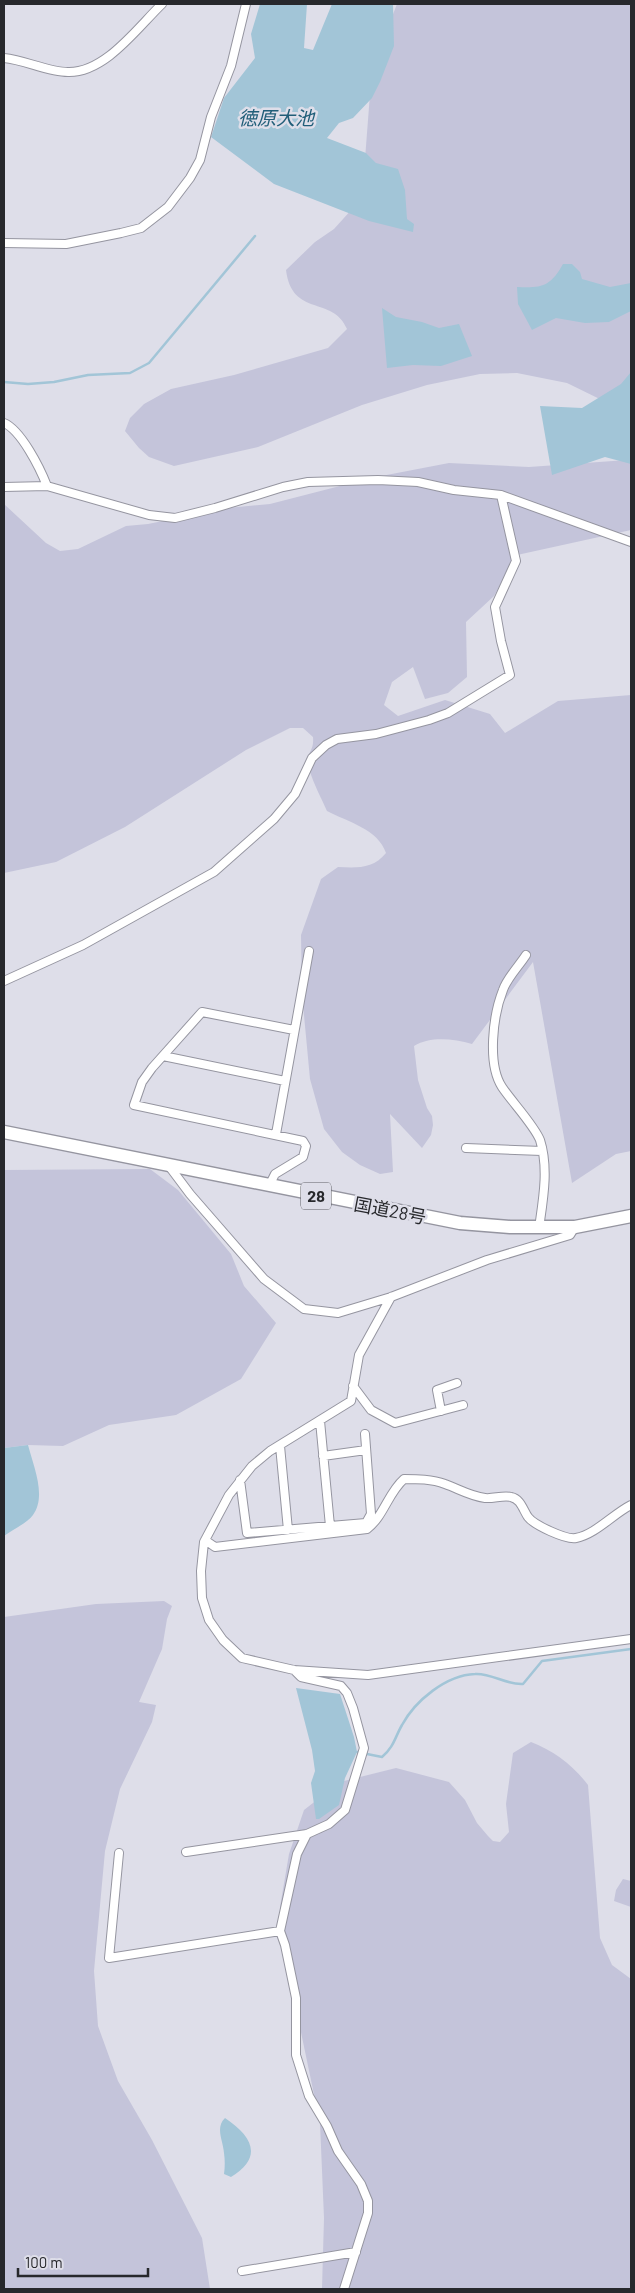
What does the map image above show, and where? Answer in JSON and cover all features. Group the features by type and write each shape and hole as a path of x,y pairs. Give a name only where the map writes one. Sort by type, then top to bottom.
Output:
{"highway":[{"name":"国道28号","path":"4,1132 441,1221 490,1227 539,1228 575,1227 631,1216"}],"street":[{"path":"4,58 67,72 84,70 99,64 162,4"},
{"path":"4,243 66,244 121,233 140,228 168,207 190,178 200,160 210,117 231,66 246,4"},
{"path":"4,423 14,431 39,466 47,486"},
{"path":"4,487 47,486 164,518 175,518 284,487 326,481 418,482 454,490 501,495 631,542"},
{"path":"4,982 83,945 214,872 274,819 295,794 312,758 326,745 337,739 376,734 448,713 510,675 501,641 495,606 516,560 501,495"},
{"path":"276,1134 309,951"},
{"path":"526,955 503,990 492,1035 494,1058 500,1085 540,1139 544,1193 539,1228"},
{"path":"269,1186 275,1174 303,1157 306,1146 303,1141 134,1104 142,1082 202,1012 294,1030"},
{"path":"163,1056 285,1081"},
{"path":"466,1148 542,1151"},
{"path":"169,1166 190,1194 264,1278 304,1309 338,1314 391,1297 488,1260 570,1235 575,1227"},
{"path":"391,1297 359,1355 351,1401 261,1459 240,1480 221,1508 205,1540 201,1571 202,1598 213,1628 242,1658 294,1670 368,1675 631,1639"},
{"path":"441,1411 437,1390 457,1383"},
{"path":"353,1386 371,1410 395,1423 463,1405"},
{"path":"320,1421 330,1526"},
{"path":"240,1480 247,1533 366,1523 371,1514 365,1434"},
{"path":"280,1446 288,1530"},
{"path":"323,1456 366,1450"},
{"path":"205,1540 215,1547 367,1529 376,1523 398,1485 404,1479 444,1484 464,1493 486,1498 512,1497 523,1505 527,1516 534,1522 563,1536 575,1538 591,1531 631,1505"},
{"path":"186,1852 307,1834 329,1824 345,1810 364,1748 353,1708 347,1693 341,1686 301,1677 294,1670"},
{"path":"307,1834 297,1854 280,1931 285,1945 296,1998 296,2055 309,2096 327,2126 338,2151 361,2184 368,2201 368,2214 344,2289"},
{"path":"119,1853 108,1958 280,1931"},
{"path":"242,2271 356,2252"}],"shaded area":[{"path":"397,4 631,4 631,425 616,407 567,383 517,373 480,374 427,385 362,405 258,447 174,466 149,457 125,431 130,418 144,404 171,389 234,375 328,348 347,329 341,319 332,312 304,301 296,295 290,285 286,270 315,242 334,229 362,198 372,68"},
{"path":"631,455 631,530 517,555 494,596 466,622 467,677 448,693 425,699 413,667 392,682 384,705 398,716 445,700 490,714 505,733 558,701 631,695 631,1151 616,1154 572,1183 533,962 472,1044 442,1039 414,1046 418,1080 427,1108 432,1116 431,1135 422,1148 390,1114 393,1172 380,1174 360,1165 342,1152 324,1129 310,1079 302,994 301,935 321,879 338,867 370,865 386,853 382,845 369,832 327,811 312,778 308,764 313,737 303,728 290,728 246,750 125,827 56,862 4,873 4,504 46,543 60,551 78,549 126,526 148,524 228,508 270,504 371,478 449,463 529,467 627,460"},
{"path":"150,1169 178,1190 231,1254 244,1286 276,1323 241,1379 176,1415 109,1425 63,1446 28,1445 4,1448 4,1170"},
{"path":"164,1601 172,1606 167,1619 162,1649 139,1702 156,1705 152,1722 120,1789 105,1851 94,1971 98,2026 118,2081 152,2140 202,2238 210,2289 4,2289 4,1617 96,1604"},
{"path":"531,1742 562,1759 588,1785 600,1938 612,1965 631,1979 631,2289 322,2289 324,2218 320,2123 298,2018 280,1907 289,1854 304,1810 340,1782 396,1768 449,1782 465,1800 477,1823 488,1836 493,1841 500,1842 509,1832 506,1804 513,1753"},
{"path":"623,1879 631,1881 631,1907 614,1901 616,1890"}],"water":[{"name":"徳原大池","path":"260,4 307,4 304,48 313,50 332,4 393,4 394,46 380,82 372,98 353,118 339,123 327,138 366,153 376,163 398,169 405,190 407,219 414,224 413,232 369,221 274,184 211,137 224,98 255,58 251,34"},
{"path":"563,264 572,264 580,272 582,279 610,287 631,283 631,311 609,322 585,323 556,318 532,330 518,304 517,287 533,287 549,282"},
{"path":"382,308 396,317 422,322 439,328 459,324 472,356 441,366 413,365 387,368"},
{"path":"631,372 631,464 605,457 552,475 540,406 582,408 621,384"},
{"path":"28,1445 38,1480 39,1499 37,1507 30,1518 4,1536 4,1448"},
{"path":"296,1688 340,1694 357,1752 345,1778 339,1805 319,1819 316,1819 311,1783 315,1771 312,1750"},
{"path":"225,2118 242,2132 247,2139 251,2154 248,2162 231,2177 224,2174 225,2164 220,2126"}],"waterway":[{"path":"4,382 28,384 54,382 88,375 130,373 149,363 255,236"},
{"path":"357,1752 382,1757 392,1746 402,1725 415,1707 432,1691 453,1679 464,1675 481,1674 511,1683 523,1684 542,1661 631,1649"}]}
